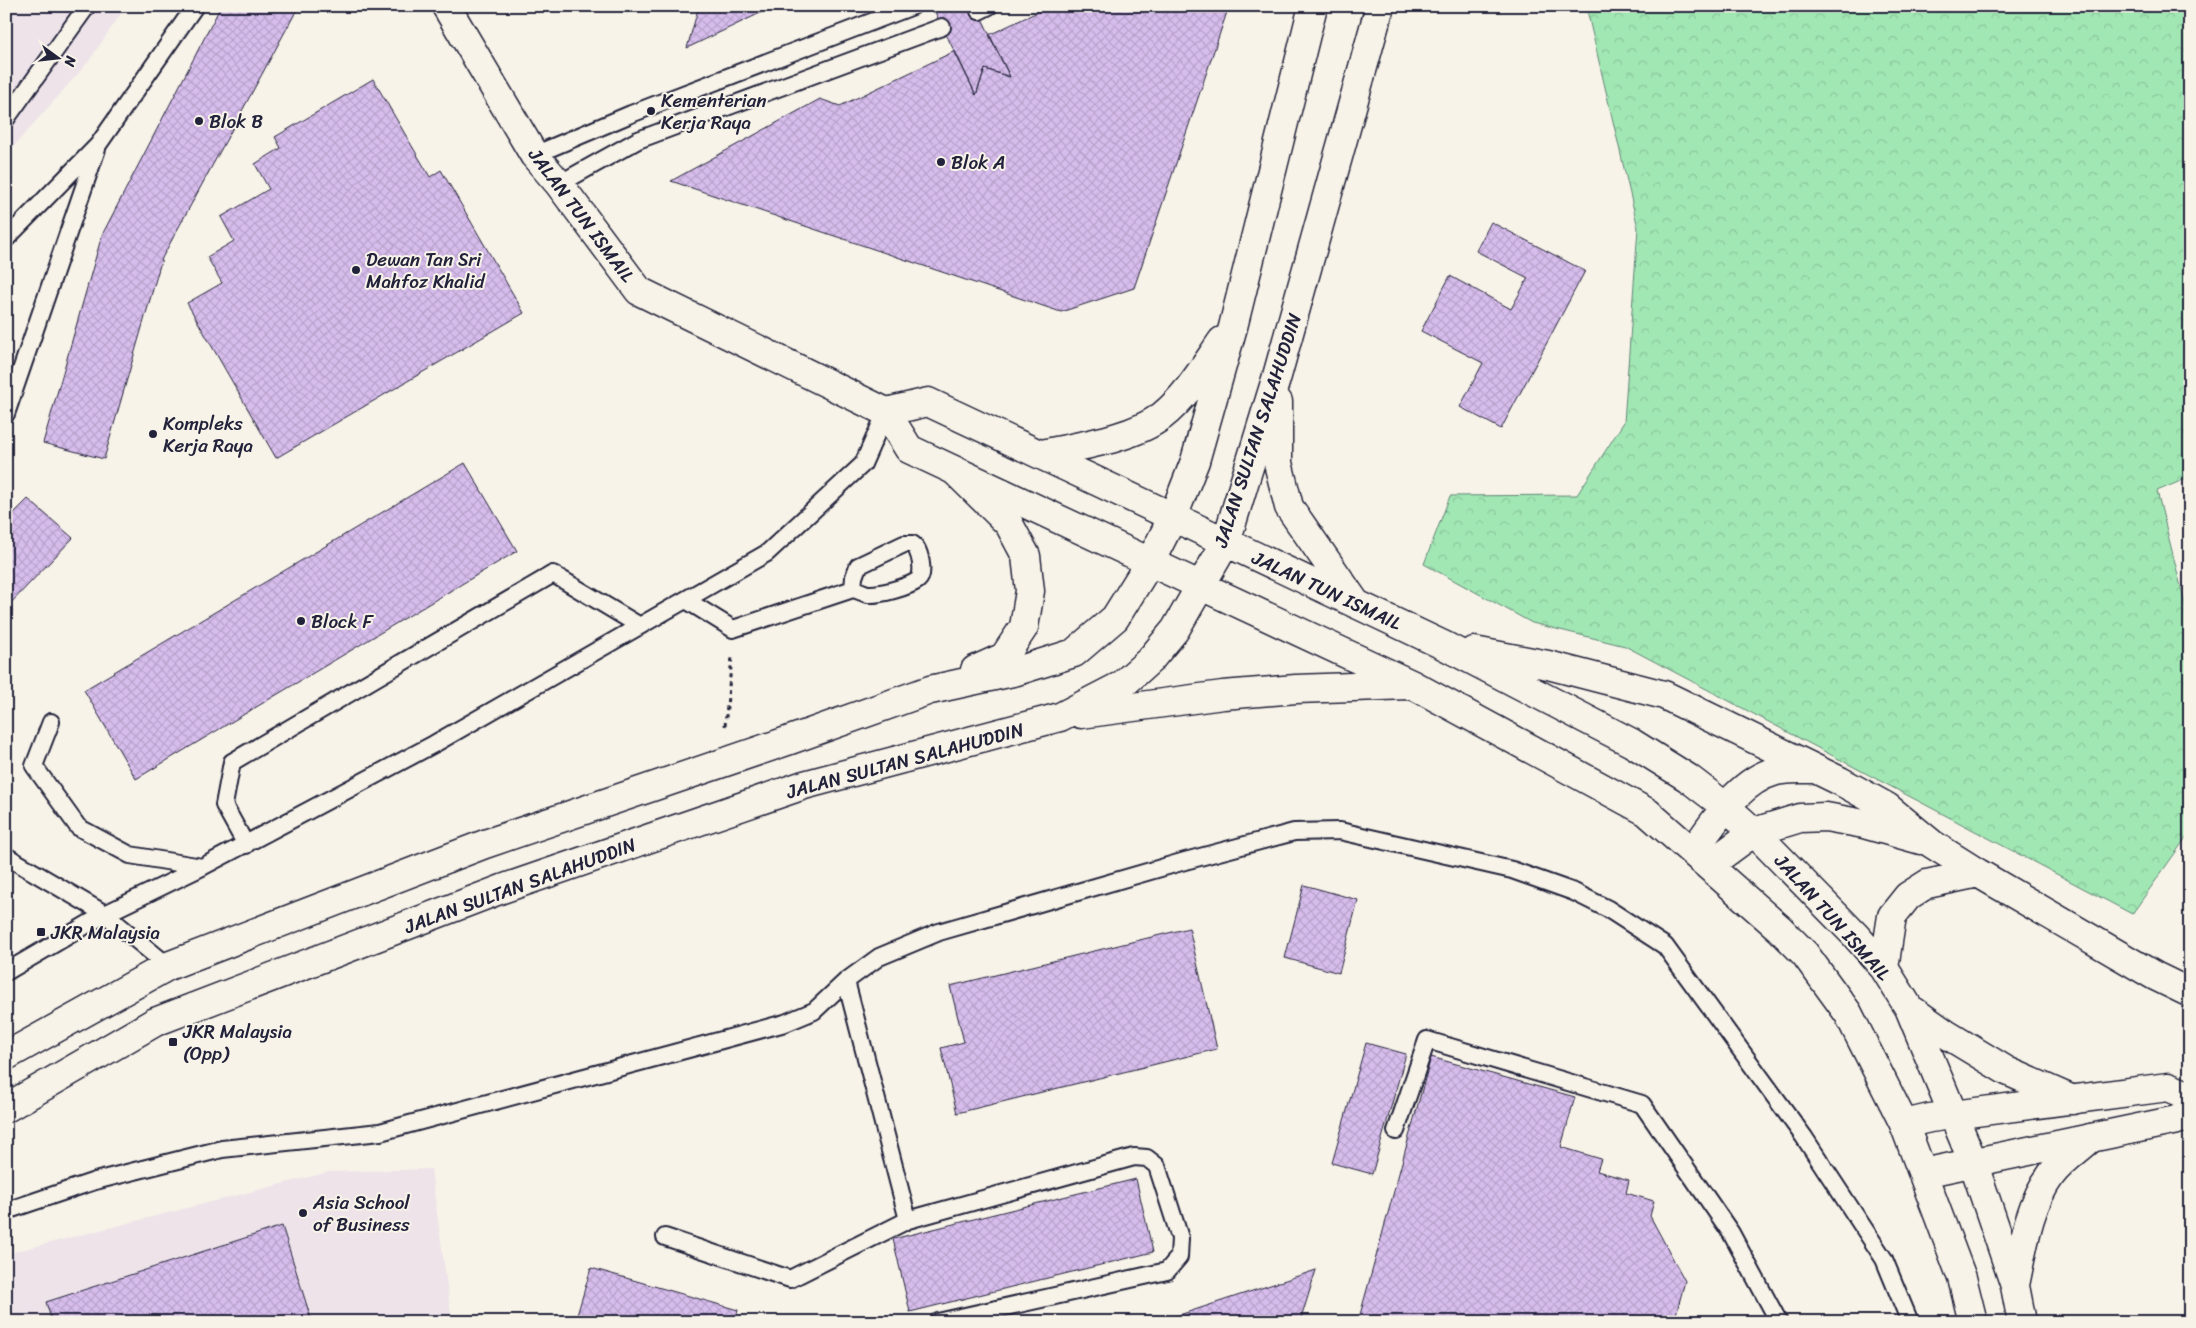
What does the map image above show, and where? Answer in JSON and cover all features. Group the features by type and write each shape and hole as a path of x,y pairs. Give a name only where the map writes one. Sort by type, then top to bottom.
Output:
{"street":[{"name":"JALAN TUN ISMAIL","path":"446,6 534,155 559,184 639,292 886,412 928,402 1042,454 1444,646 1632,743 1688,778 1726,806 1855,935 1884,968 1909,1008 1973,1162 2015,1286 2022,1322"},
{"path":"930,690 1017,671 1074,653 1114,618 1150,562 1173,517 1195,461 1233,327 1313,6"},
{"name":"JALAN SULTAN SALAHUDDIN","path":"6,1108 155,1022 502,889 804,785 1060,717 1122,685 1150,660 1175,630 1226,542 1278,376 1380,6"},
{"path":"1042,454 1138,430 1161,416 1181,398 1233,327"},
{"path":"1278,376 1278,463 1289,507 1357,604"},
{"path":"886,412 908,449 1413,685 1647,812 1701,858 1805,954 1848,1013 1904,1124 1962,1278 1972,1322"},
{"path":"6,1056 168,966 484,844 930,690 1004,657 1024,627 1030,591 1026,556 1008,524 955,471"},
{"name":"JALAN TUN ISMAIL","path":"1444,646 1548,665 1664,695 1813,768 1887,807 1932,844 1978,873 2155,976 2190,993"},
{"path":"1060,717 1223,695 1296,689 1413,685"},
{"path":"1701,858 1726,806 1753,782 1777,770 1813,768"},
{"name":"JALAN TUN ISMAIL","path":"1701,858 1754,832 1800,818 1826,817 1864,824 1932,844"},
{"path":"1884,968 1892,916 1908,896 1927,884 1978,873"},
{"path":"1909,1008 1946,1034 2006,1071 2073,1100"},
{"path":"1904,1124 2168,1087 2190,1096"},
{"path":"1923,1173 2177,1120 2190,1114"},
{"path":"2015,1286 2027,1231 2037,1198 2052,1174 2090,1138"}],"lane":[{"path":"6,119 12,101 87,6"},
{"path":"6,239 98,145 195,6"},
{"path":"534,155 631,114 913,6"},
{"path":"559,184 638,140 942,28"},
{"path":"6,414 98,145"},
{"path":"6,972 105,914 246,845 434,744 767,553 863,464 886,412"},
{"path":"246,845 224,805 232,762 553,574 640,626"},
{"path":"686,600 733,629 853,589"},
{"path":"50,722 34,766 78,827 130,855 202,867"},
{"path":"6,1211 95,1181 222,1149 380,1132 766,1028 814,1011 846,981 879,957 939,932 1185,861 1294,832 1340,831 1512,870 1574,892 1599,904 1665,946 1804,1137 1884,1259 1910,1322"},
{"path":"6,856 105,914 168,966"},
{"path":"846,981 908,1220"},
{"path":"1396,1131 1427,1040 1642,1104 1731,1233 1778,1322"},
{"path":"665,1237 790,1278 908,1220 1134,1157 1146,1158 1157,1166 1180,1238 1179,1257 1167,1271 938,1322"}],"path":[{"path":"722,763 733,629"}],"shaded area":[{"path":"6,6 126,6 89,61 6,155"},
{"name":"Asia School of Business","path":"431,1169 452,1322 6,1322 6,1254 329,1172"}],"green space":[{"path":"1586,6 2190,6 2190,477 2157,491 2190,623 2190,832 2132,914 1625,646 1532,623 1424,564 1450,496 1577,495 1624,422 1638,228"}],"building":[{"name":"Blok B","path":"221,6 299,6 162,258 104,459 43,443 102,235"},
{"path":"699,6 775,6 687,48"},
{"path":"932,6 976,6 1010,77 985,69 976,95"},
{"name":"Blok A","path":"1050,6 1229,6 1134,288 1061,312 671,181 820,99 840,106 955,51 976,95 985,69 1010,77 989,35"},
{"name":"Dewan Tan Sri Mahfoz Khalid","path":"373,79 430,177 441,170 524,313 276,458 187,303 222,283 207,257 234,241 221,217 269,189 255,164 281,148 275,137"},
{"path":"1491,222 1585,271 1501,429 1460,407 1483,363 1421,331 1450,276 1511,309 1528,278 1476,251"},
{"name":"Block F","path":"465,463 517,551 136,779 84,690"},
{"path":"28,499 73,538 6,608 6,521"},
{"path":"1304,885 1358,900 1339,973 1285,958"},
{"path":"1189,928 1217,1049 957,1113 941,1048 964,1042 950,986"},
{"path":"1366,1043 1406,1054 1372,1174 1332,1163"},
{"path":"1431,1057 1575,1097 1561,1147 1601,1159 1597,1171 1629,1180 1626,1193 1654,1201 1650,1216 1685,1281 1674,1322 1358,1322"},
{"path":"1136,1179 1153,1252 910,1312 893,1239"},
{"path":"282,1226 312,1322 52,1322 46,1302"},
{"path":"591,1268 738,1310 735,1322 575,1322"},
{"path":"1316,1270 1300,1322 1158,1322"}],"place":[{"name":"Kementerian Kerja Raya","path":"651,111"},
{"name":"Blok B","path":"199,121"},
{"name":"Blok A","path":"941,162"},
{"name":"Dewan Tan Sri Mahfoz Khalid","path":"356,270"},
{"name":"Kompleks Kerja Raya","path":"153,434"},
{"name":"Block F","path":"301,621"},
{"name":"JKR Malaysia","path":"41,932"},
{"name":"JKR Malaysia (Opp)","path":"173,1042"},
{"name":"Asia School of Business","path":"303,1213"}]}
